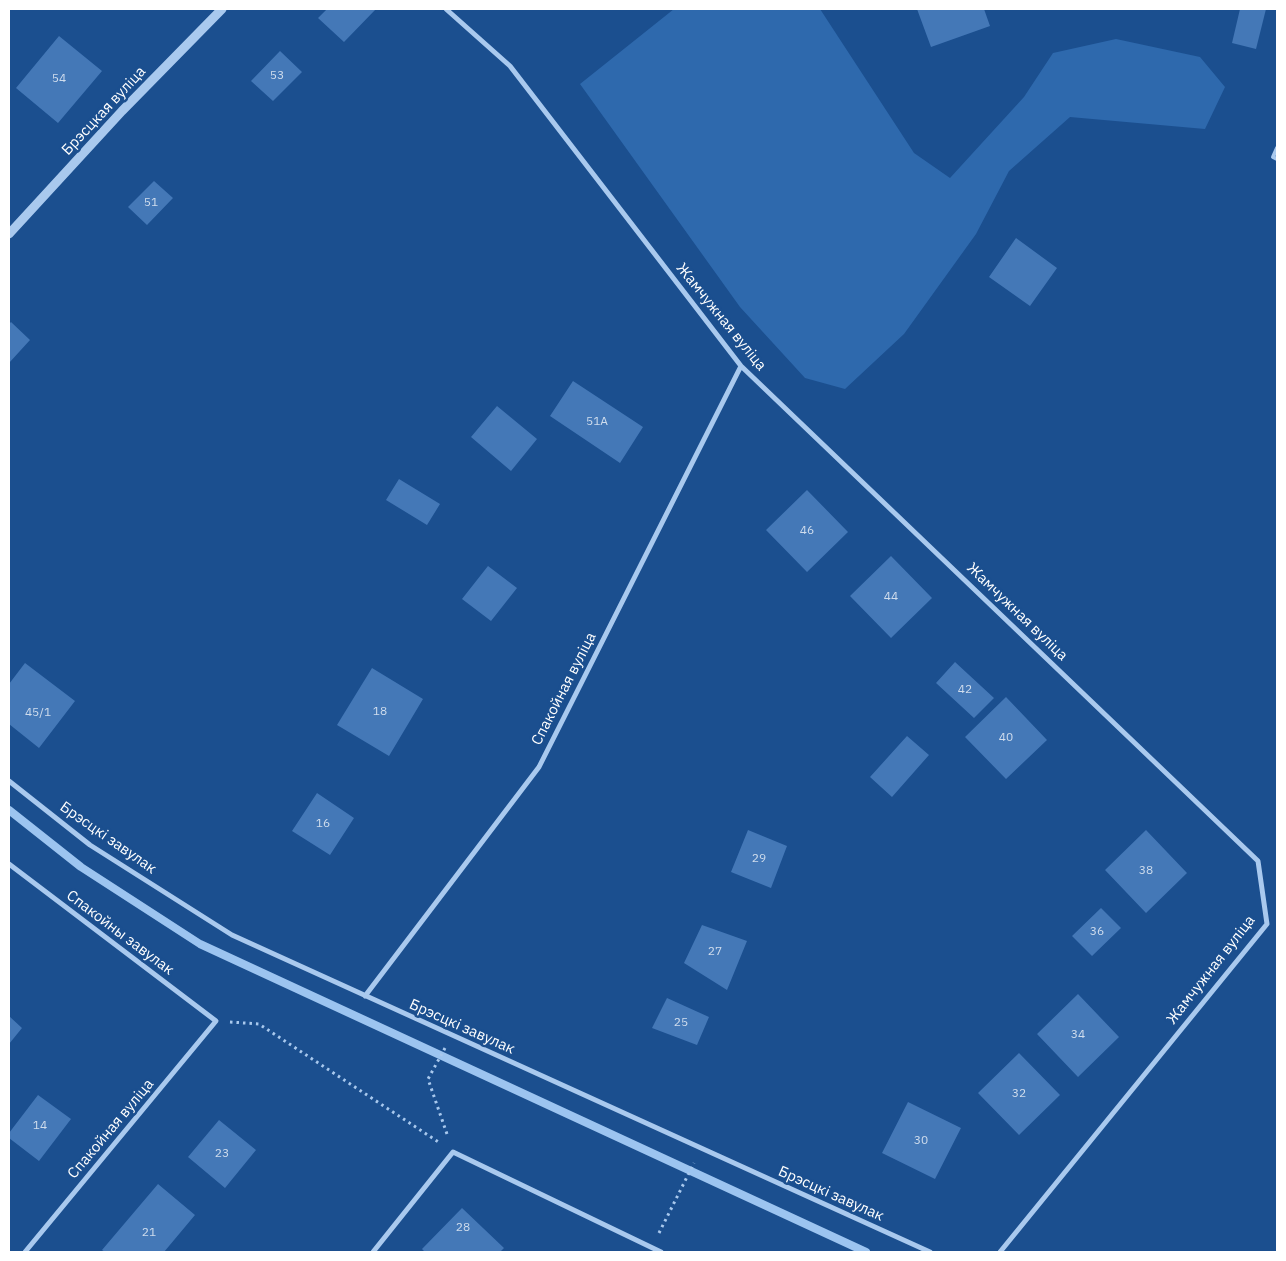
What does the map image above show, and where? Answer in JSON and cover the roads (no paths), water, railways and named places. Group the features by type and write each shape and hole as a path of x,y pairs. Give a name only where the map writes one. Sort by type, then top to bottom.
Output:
{"street":[{"name":"Брэсцкая вуліца","path":"9,234 122,111 222,9"},
{"name":"Жамчужная вуліца","path":"446,9 510,66 741,366 1258,861 1267,924 1000,1252"},
{"name":"Спакойная вуліца","path":"365,996 539,767 741,366"},
{"name":"Брэсцкі завулак","path":"9,781 90,845 232,935 930,1252"},
{"name":"Спакойны завулак","path":"9,864 216,1021"},
{"name":"Спакойная вуліца","path":"25,1252 216,1021"},
{"path":"373,1252 453,1152 661,1252"}],"lane":[{"path":"1277,148 1273,157 1277,158"}],"waterway":[{"path":"9,810 81,867 200,944 866,1252"}]}
